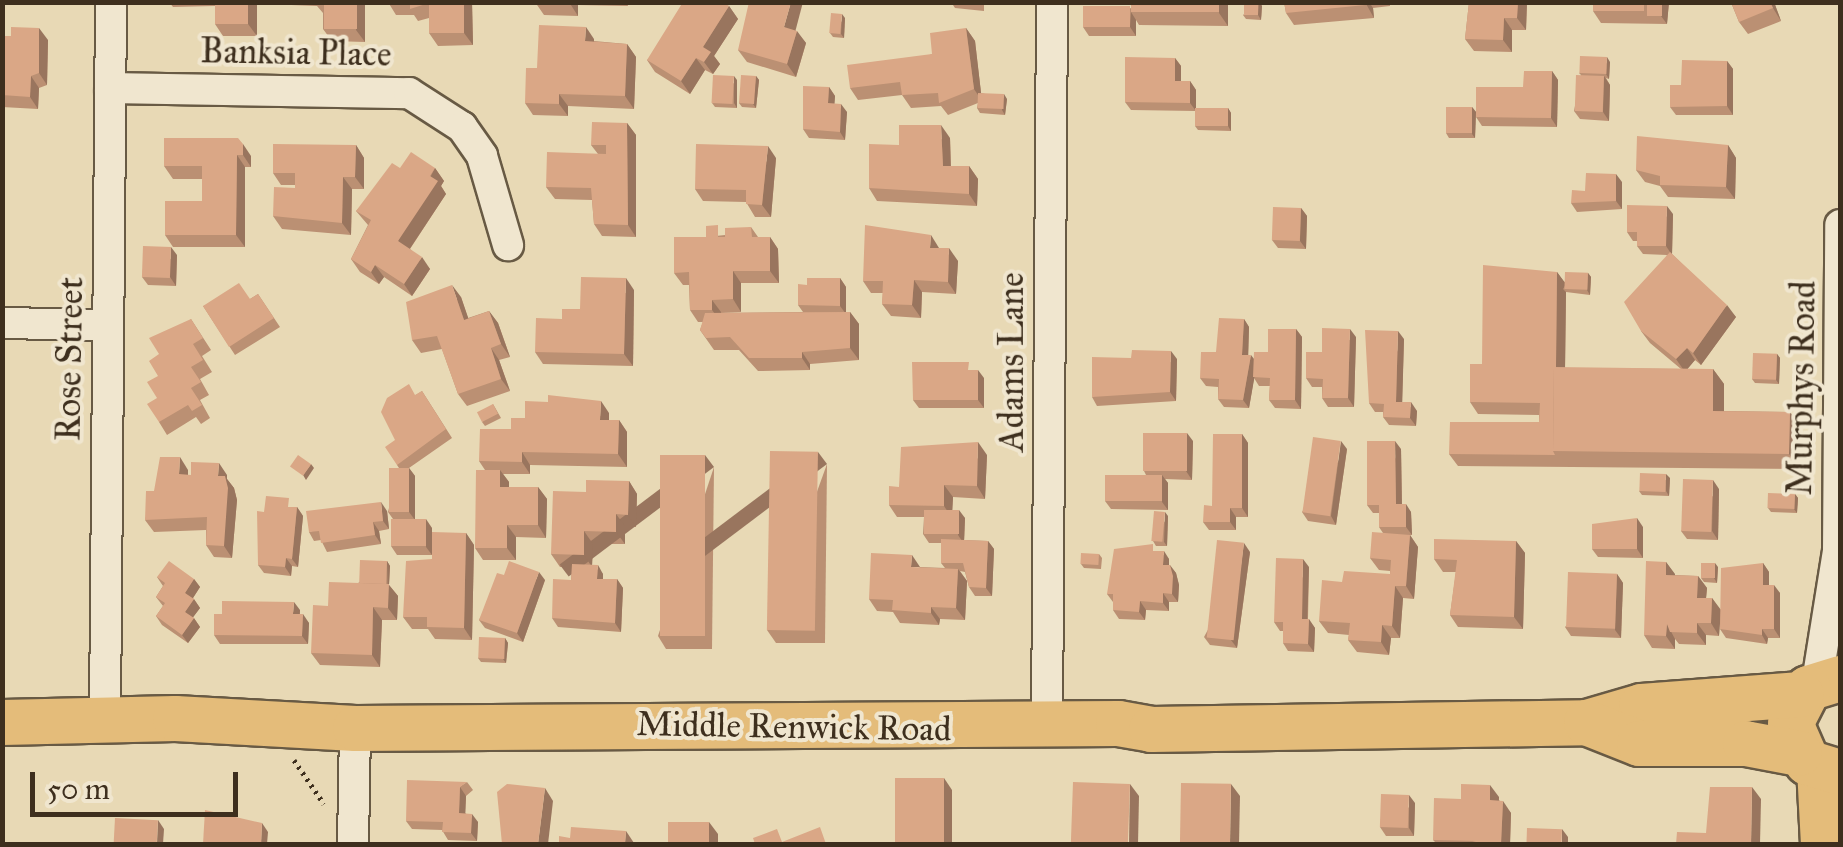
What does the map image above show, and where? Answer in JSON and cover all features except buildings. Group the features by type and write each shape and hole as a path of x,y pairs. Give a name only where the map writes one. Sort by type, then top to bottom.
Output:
{"highway":[{"name":"Middle Renwick Road","path":"2,722 105,717 355,728 1010,728 1046,723 1152,729 1586,722 1641,706 1819,685"},
{"path":"1819,685 1790,723 1819,764"},
{"name":"Middle Renwick Road","path":"1586,722 1639,742 1745,744 1819,764"}],"main road":[{"path":"1819,764 1821,844"}],"street":[{"name":"Rose Street","path":"105,717 111,2"},
{"name":"Adams Lane","path":"1046,723 1052,2"},
{"name":"Banksia Place","path":"110,88 409,93 462,126 482,156 508,244"},
{"name":"Murphys Road","path":"1819,685 1839,556 1840,224"},
{"path":"2,323 108,325"},
{"path":"354,844 355,728"}],"path":[{"path":"277,754 303,768 330,818"}]}
